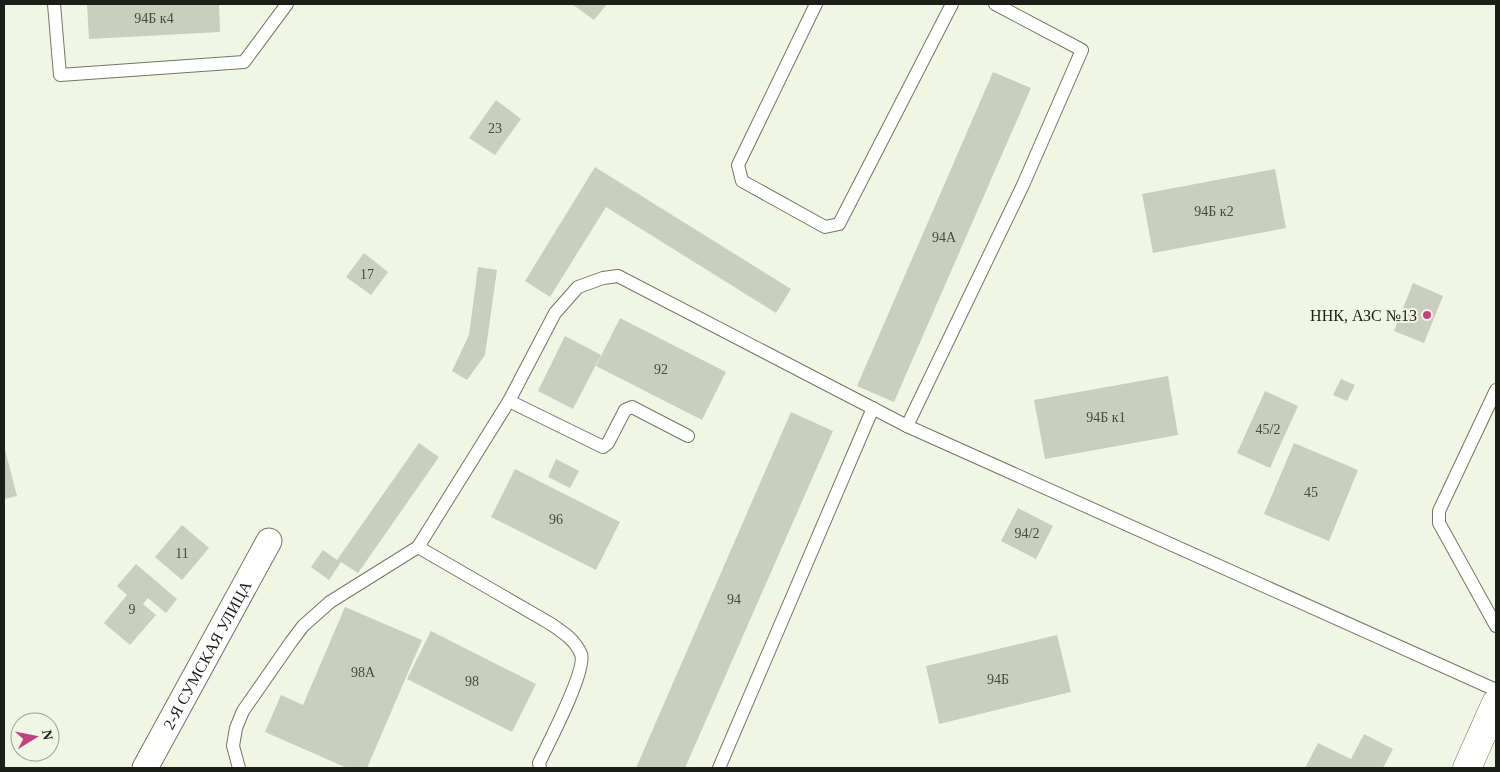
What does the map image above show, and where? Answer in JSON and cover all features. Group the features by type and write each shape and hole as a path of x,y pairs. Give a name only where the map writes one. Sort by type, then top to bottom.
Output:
{"street":[{"name":"2-Я СУМСКАЯ УЛИЦА","path":"145,768 268,542"},
{"path":"1467,768 1496,703"}],"lane":[{"path":"54,4 60,75 244,62 287,4"},
{"path":"816,4 738,165 742,181 825,227 839,224 952,4"},
{"path":"907,426 1023,185 1082,50 995,4"},
{"path":"239,768 232,746 236,728 243,712 303,626 330,602 418,547 508,401 554,312 578,287 603,278 618,276 907,426 1496,690"},
{"path":"1496,390 1439,511 1439,523 1496,626"},
{"path":"508,401 603,447 608,444 625,410 632,407 688,436"},
{"path":"719,768 872,408"},
{"path":"418,547 551,624 571,638 582,656 580,674 539,763 540,768"}],"building":[{"path":"87,4 219,4 220,32 89,39"},
{"path":"572,4 607,4 594,20"},
{"path":"993,72 1031,88 894,402 857,386"},
{"path":"496,100 521,119 495,155 469,138"},
{"path":"595,167 791,289 776,313 606,207 550,297 525,281"},
{"path":"1275,169 1286,228 1153,253 1142,194"},
{"path":"364,253 388,272 371,295 346,277"},
{"path":"478,267 497,270 485,355 467,380 452,371 469,335"},
{"path":"1413,283 1443,296 1424,343 1394,331"},
{"path":"620,318 726,372 702,420 596,366"},
{"path":"565,336 601,355 573,409 538,391"},
{"path":"1168,376 1178,435 1045,459 1034,400"},
{"path":"1341,379 1355,385 1347,401 1333,395"},
{"path":"1265,391 1298,406 1270,468 1237,453"},
{"path":"791,412 833,431 685,768 636,768"},
{"path":"419,443 439,457 358,573 341,562 329,580 311,567 323,550 337,560"},
{"path":"1294,443 1358,470 1329,541 1264,514"},
{"path":"4,446 17,496 4,499"},
{"path":"556,459 579,471 570,488 548,477"},
{"path":"515,469 620,522 596,570 491,517"},
{"path":"1018,508 1053,526 1036,559 1001,541"},
{"path":"182,525 209,548 182,580 155,557"},
{"path":"136,564 177,599 166,613 148,598 143,604 156,615 130,645 104,623 127,595 117,586"},
{"path":"345,607 422,640 367,768 347,768 265,732 281,695 303,705"},
{"path":"431,631 536,684 512,732 407,679"},
{"path":"1057,635 1071,692 939,724 926,666"},
{"path":"1364,734 1393,749 1383,768 1305,768 1318,743 1351,759"}],"place":[{"name":"ННК, АЗС №13","path":"1427,315"}]}
